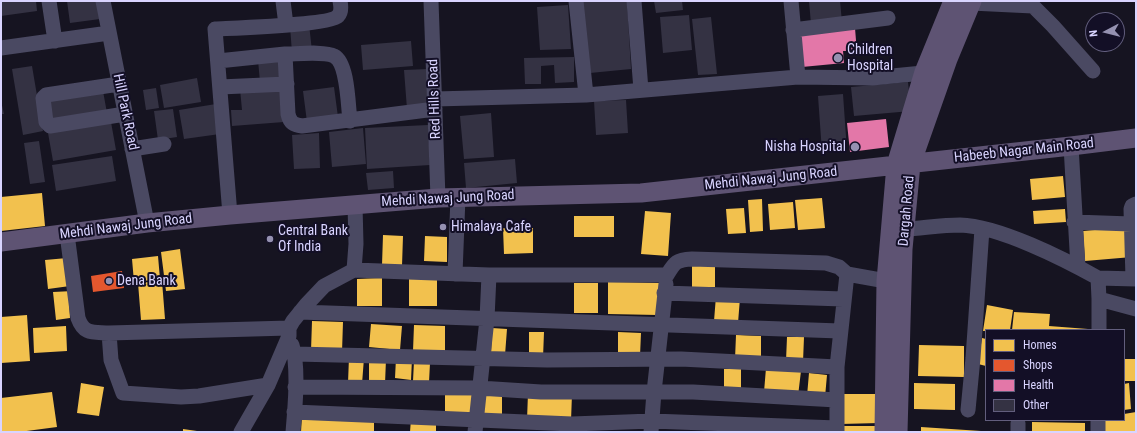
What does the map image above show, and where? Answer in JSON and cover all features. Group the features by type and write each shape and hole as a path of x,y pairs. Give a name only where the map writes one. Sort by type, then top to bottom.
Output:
{"main road":[{"name":"Dargah Road","path":"898,432 903,249 905,229 904,164 944,72 966,2"},
{"name":"Dargah Road","path":"884,432 886,280 904,164 924,72 966,2"},
{"name":"Habeeb Nagar Main Road","path":"904,164 1136,138"},
{"name":"Mehdi Nawaj Jung Road","path":"1,242 230,215 356,204 458,197 641,192 904,164"}],"street":[{"path":"49,1 55,41"},
{"name":"Hill Park Road","path":"103,1 109,33 114,85 120,115 132,149 147,224"},
{"path":"283,1 286,25"},
{"path":"230,215 215,29 286,25 331,19 338,16 341,10 340,1"},
{"name":"Red Hills Road","path":"431,1 438,198"},
{"path":"576,1 586,95"},
{"path":"634,1 641,90"},
{"path":"791,1 798,77"},
{"path":"966,2 1033,6 1053,26 1093,72"},
{"path":"793,30 888,18"},
{"path":"1,48 109,33"},
{"path":"218,61 285,54 326,54 334,56 340,61 344,72 350,121"},
{"path":"285,54 288,114 291,122 295,125 302,126 350,121 435,104 586,95 798,77 872,78 924,72 944,72"},
{"path":"220,87 287,84"},
{"path":"114,85 46,95 43,98 46,122 50,126 120,115"},
{"path":"132,149 164,144"},
{"path":"1071,146 1074,222 1078,267"},
{"path":"455,274 458,197"},
{"path":"354,270 356,244 356,204"},
{"path":"905,229 960,225 982,229 1014,238 1078,267 1098,278 1135,279 1131,209 1132,206 1136,204"},
{"path":"1074,222 1131,224"},
{"path":"968,410 982,229"},
{"path":"67,234 78,318 81,327 89,332 289,332"},
{"path":"651,426 664,293 667,275 675,263 692,259 826,263 839,267 846,274 886,280"},
{"path":"241,432 268,384 289,332 300,312 324,286 354,270 489,275 667,275"},
{"path":"294,412 475,426 572,424 837,430 840,331 846,274"},
{"path":"475,426 481,359 487,319 489,275"},
{"path":"1098,278 1100,299 1099,329"},
{"path":"664,293 844,299"},
{"path":"1100,299 1136,309"},
{"path":"300,312 840,331"},
{"path":"289,332 295,354 293,432"},
{"path":"109,333 111,360 123,393 182,397 199,396 268,384"},
{"path":"295,354 547,360 658,358 838,367"},
{"path":"295,387 479,388 541,392 693,392 837,400"},
{"path":"1098,421 1098,432"}],"building: Homes":[{"path":"1063,176 1065,197 1032,200 1030,179"},
{"path":"42,193 45,226 1,231 1,197"},
{"path":"822,198 825,228 798,230 795,200"},
{"path":"762,199 763,231 750,232 748,200"},
{"path":"793,202 795,228 770,230 768,204"},
{"path":"744,208 746,233 728,234 726,209"},
{"path":"1065,209 1066,222 1034,224 1033,211"},
{"path":"645,211 671,213 668,256 641,254"},
{"path":"574,216 614,216 614,237 574,237"},
{"path":"1130,227 1132,257 1085,261 1083,231"},
{"path":"503,228 533,228 533,253 504,254"},
{"path":"383,235 403,236 402,266 382,265"},
{"path":"425,236 447,237 447,262 424,261"},
{"path":"180,249 185,289 166,291 161,252"},
{"path":"158,256 160,279 134,282 132,259"},
{"path":"67,258 70,286 48,289 45,260"},
{"path":"692,266 715,266 715,287 692,287"},
{"path":"382,278 382,306 357,306 357,279"},
{"path":"409,278 437,278 437,306 409,306"},
{"path":"162,281 165,319 141,320 138,283"},
{"path":"608,282 659,283 658,315 608,314"},
{"path":"574,283 598,283 598,313 574,313"},
{"path":"73,291 69,302 70,318 56,320 53,292"},
{"path":"716,296 740,298 738,323 714,321"},
{"path":"987,305 1013,310 1010,329 985,329 985,331 983,331"},
{"path":"1014,312 1050,314 1049,326 1088,329 1012,329"},
{"path":"27,315 30,361 1,363 1,317"},
{"path":"312,321 343,322 342,352 311,351"},
{"path":"371,324 402,326 400,350 369,347"},
{"path":"414,325 445,326 445,352 413,351"},
{"path":"66,326 67,351 34,353 33,328"},
{"path":"492,328 507,329 505,355 491,354"},
{"path":"529,332 544,332 543,358 529,357"},
{"path":"618,332 641,333 640,356 618,355"},
{"path":"736,335 761,336 761,360 735,359"},
{"path":"787,337 804,337 803,362 786,361"},
{"path":"982,338 985,339 985,366 978,364"},
{"path":"919,345 964,346 964,377 918,376"},
{"path":"349,357 364,358 362,384 348,383"},
{"path":"396,358 412,359 411,380 395,378"},
{"path":"369,359 386,359 385,384 369,384"},
{"path":"1125,359 1136,359 1136,381 1125,381"},
{"path":"414,361 430,363 429,382 413,381"},
{"path":"766,368 801,371 798,396 764,392"},
{"path":"724,369 741,369 741,393 724,392"},
{"path":"809,373 827,375 825,397 807,396"},
{"path":"81,383 104,387 99,416 77,413"},
{"path":"914,383 955,384 955,410 914,409"},
{"path":"1129,383 1131,409 1125,410 1125,384"},
{"path":"445,389 473,390 472,414 445,414"},
{"path":"52,392 57,427 19,432 1,432 1,398"},
{"path":"480,393 502,393 502,418 479,418"},
{"path":"528,393 572,394 571,421 527,420"},
{"path":"839,394 880,394 880,423 840,424"},
{"path":"1136,412 1136,432 1102,432 1101,421 1125,421 1125,414"},
{"path":"302,415 374,419 374,432 301,432"},
{"path":"411,419 436,419 436,432 410,432"},
{"path":"1032,422 1085,423 1085,432 1032,432"},
{"path":"839,426 881,426 881,432 839,432"},
{"path":"921,427 981,431 981,432 921,432"},
{"path":"183,429 197,431 197,432 183,432"}],"building: Shops":[{"path":"122,271 124,288 93,292 91,276"}],"building: Health":[{"path":"855,28 857,53 843,51 844,63 802,67 799,33"},
{"path":"886,119 889,147 850,152 847,123"}],"building: Other":[{"path":"1,1 36,1 37,11 1,16"},
{"path":"67,1 97,1 100,19 70,23"},
{"path":"582,1 627,1 631,69 590,73"},
{"path":"654,1 682,1 683,10 656,13"},
{"path":"809,1 840,1 842,22 811,24"},
{"path":"568,5 571,49 540,50 537,7"},
{"path":"689,15 692,50 663,53 660,17"},
{"path":"711,17 717,74 698,75 692,19"},
{"path":"309,24 312,51 292,53 290,26"},
{"path":"411,41 413,66 363,70 361,45"},
{"path":"574,57 574,82 555,83 554,65 541,66 541,84 525,84 524,58"},
{"path":"278,58 281,80 260,82 258,60"},
{"path":"32,66 43,131 23,135 12,69"},
{"path":"429,69 432,107 407,109 404,70"},
{"path":"197,78 201,102 164,108 160,85"},
{"path":"908,82 911,111 854,116 851,87"},
{"path":"282,86 284,122 232,126 231,110 242,110 240,89"},
{"path":"334,87 338,117 307,122 303,91"},
{"path":"156,88 159,108 146,110 143,90"},
{"path":"103,91 107,113 50,122 47,100"},
{"path":"843,94 847,151 822,152 818,96"},
{"path":"626,100 628,133 596,135 594,101"},
{"path":"1,101 4,114 1,114"},
{"path":"216,104 220,134 184,139 179,110"},
{"path":"173,109 177,137 158,140 154,111"},
{"path":"491,113 494,157 464,159 460,116"},
{"path":"111,122 116,150 53,161 48,133"},
{"path":"428,125 430,165 367,169 365,128"},
{"path":"363,128 366,164 332,167 329,132"},
{"path":"319,133 320,168 294,169 292,135"},
{"path":"39,141 45,182 30,184 24,143"},
{"path":"112,156 116,181 56,191 52,165"},
{"path":"515,159 517,183 466,188 464,163"},
{"path":"393,171 394,188 368,190 366,173"}],"place":[{"name":"Children Hospital","path":"838,58"},
{"name":"Nisha Hospital","path":"855,147"},
{"name":"Himalaya Cafe","path":"443,227"},
{"name":"Central Bank Of India","path":"270,239"},
{"name":"Dena Bank","path":"109,281"}]}
